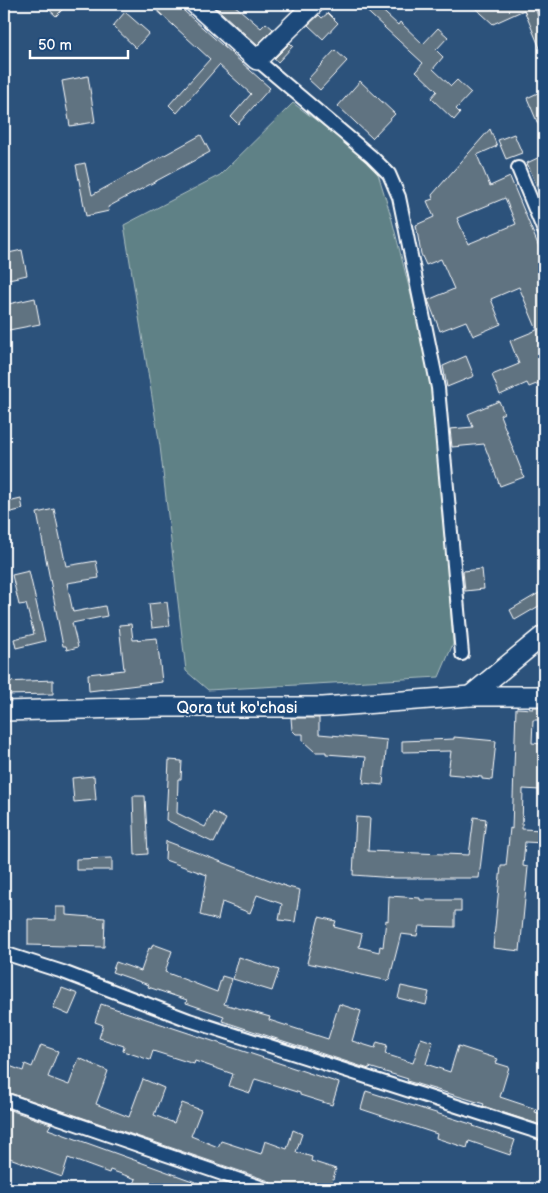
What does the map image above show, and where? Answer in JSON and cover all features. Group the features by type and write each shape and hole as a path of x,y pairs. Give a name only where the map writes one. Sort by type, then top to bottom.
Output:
{"street":[{"path":"195,4 257,60 372,157 389,174 399,197 438,388 462,654"},
{"path":"257,60 314,4"},
{"path":"518,168 544,231"},
{"path":"470,696 544,635"},
{"name":"Qora tut ko'chasi","path":"4,711 323,707 470,696 544,696"},
{"path":"4,953 63,972 189,1020 544,1134"},
{"path":"4,1099 266,1189"}],"green space":[{"path":"293,103 375,164 391,216 434,386 453,644 439,677 208,690 186,671 160,446 124,225 220,175"}],"building":[{"path":"43,4 68,4 56,16"},
{"path":"150,4 178,4 270,88 238,124 231,117 251,94 219,65 177,113 169,105 210,59"},
{"path":"212,4 233,4 261,28 266,23 273,29 257,45"},
{"path":"359,4 375,4 398,25 400,22 423,44 438,28 448,37 436,50 443,57 433,69 451,86 457,80 471,93 456,109 460,113 454,120 431,98 437,91 416,71 423,63"},
{"path":"471,4 539,4 534,6 544,30 544,58 524,10 493,24"},
{"path":"125,12 149,33 136,48 113,26"},
{"path":"328,13 338,23 323,39 308,25 319,15 322,18"},
{"path":"290,43 293,46 278,62 274,59"},
{"path":"335,50 347,61 320,90 308,79"},
{"path":"88,76 95,122 70,126 62,81"},
{"path":"360,81 395,114 372,138 338,106"},
{"path":"544,90 544,138 527,98"},
{"path":"490,129 497,146 477,155 490,186 510,177 544,259 544,381 529,387 527,383 500,395 492,375 519,364 510,341 537,330 519,287 491,299 501,324 473,336 466,321 440,331 428,300 454,289 441,259 426,265 421,254 416,225 434,217 427,201 433,199 432,195","holes":["505,198 516,224 468,244 457,218"]},
{"path":"514,134 522,153 506,159 498,140"},
{"path":"201,135 210,152 108,207 109,211 86,216 76,165 85,163 92,195"},
{"path":"544,155 544,203 527,163"},
{"path":"22,250 27,275 4,280 4,254"},
{"path":"35,298 40,324 4,331 4,305"},
{"path":"466,356 474,376 447,387 443,366"},
{"path":"499,401 504,413 500,415 524,477 500,486 484,444 452,447 450,429 473,427 468,414"},
{"path":"21,499 23,509 4,514 4,503"},
{"path":"54,509 66,566 96,561 99,578 67,583 73,612 105,606 107,616 72,623 78,647 67,650 66,646 63,646 37,513"},
{"path":"482,569 484,589 465,591 463,571"},
{"path":"29,571 45,641 16,648 14,639 34,634 26,604 19,605 12,575"},
{"path":"544,590 544,603 515,620 510,610"},
{"path":"167,602 170,626 152,628 149,604"},
{"path":"131,624 133,640 157,638 162,682 89,691 88,674 124,670 119,625"},
{"path":"53,680 53,694 4,695 4,682"},
{"path":"533,707 544,707 544,720 533,720 532,743 542,744 540,790 523,789 522,829 544,830 544,843 525,842 523,866 528,867 520,951 493,948 501,866 506,866 510,828 512,829 516,708 533,709"},
{"path":"291,718 319,718 319,734 387,740 383,785 363,783 366,757 315,752 303,741 303,734 296,734 292,730"},
{"path":"454,737 496,741 492,780 482,779 482,777 448,774 451,751 402,752 402,741 454,739"},
{"path":"169,760 182,761 181,779 178,779 177,813 205,827 213,812 226,819 214,843 166,820"},
{"path":"94,776 96,800 74,802 72,778"},
{"path":"133,796 145,796 148,854 135,855"},
{"path":"356,817 370,818 368,851 469,855 474,817 486,819 479,878 394,878 353,875"},
{"path":"166,841 300,890 295,922 279,920 282,904 257,895 250,913 222,902 218,920 200,915 207,875 165,860"},
{"path":"112,858 112,870 76,870 76,859"},
{"path":"389,896 420,898 420,900 461,900 461,911 455,911 455,927 419,926 417,936 401,934 389,981 307,963 319,917 336,921 334,927 362,934 359,947 379,952 380,946 383,947 386,920 388,921"},
{"path":"56,907 66,907 66,915 105,918 104,947 28,945 28,919 56,920"},
{"path":"153,944 172,951 165,972 217,992 222,976 232,979 224,1004 270,1017 269,1020 328,1039 339,1004 361,1011 352,1041 375,1048 377,1042 387,1045 385,1054 413,1063 421,1038 433,1042 426,1064 450,1072 458,1046 498,1059 496,1063 509,1067 500,1097 536,1109 535,1112 544,1115 544,1126 483,1106 484,1104 407,1081 408,1079 369,1067 369,1069 222,1021 224,1016 186,1003 187,1000 112,972 116,962 141,971 149,948 151,949"},
{"path":"239,957 279,970 272,991 233,979"},
{"path":"401,986 429,992 426,1005 398,998"},
{"path":"62,988 78,994 69,1015 53,1008"},
{"path":"101,1004 339,1083 332,1105 255,1079 250,1093 229,1086 233,1074 195,1061 194,1064 153,1051 150,1060 123,1051 124,1046 99,1038 103,1025 95,1022"},
{"path":"41,1045 58,1051 48,1077 69,1085 79,1058 108,1071 96,1104 129,1117 143,1079 164,1088 154,1115 174,1123 182,1103 201,1110 191,1136 218,1147 221,1141 261,1154 265,1141 287,1149 293,1130 302,1134 296,1152 312,1157 311,1161 336,1169 330,1189 286,1189 273,1185 269,1181 4,1091 4,1064 23,1071 25,1064 32,1067"},
{"path":"366,1091 515,1140 510,1155 469,1141 467,1148 436,1138 437,1134 361,1109"},
{"path":"4,1108 51,1124 48,1129 212,1189 175,1189 154,1182 152,1189 132,1189 136,1179 110,1170 109,1173 68,1158 62,1177 4,1156"}]}
